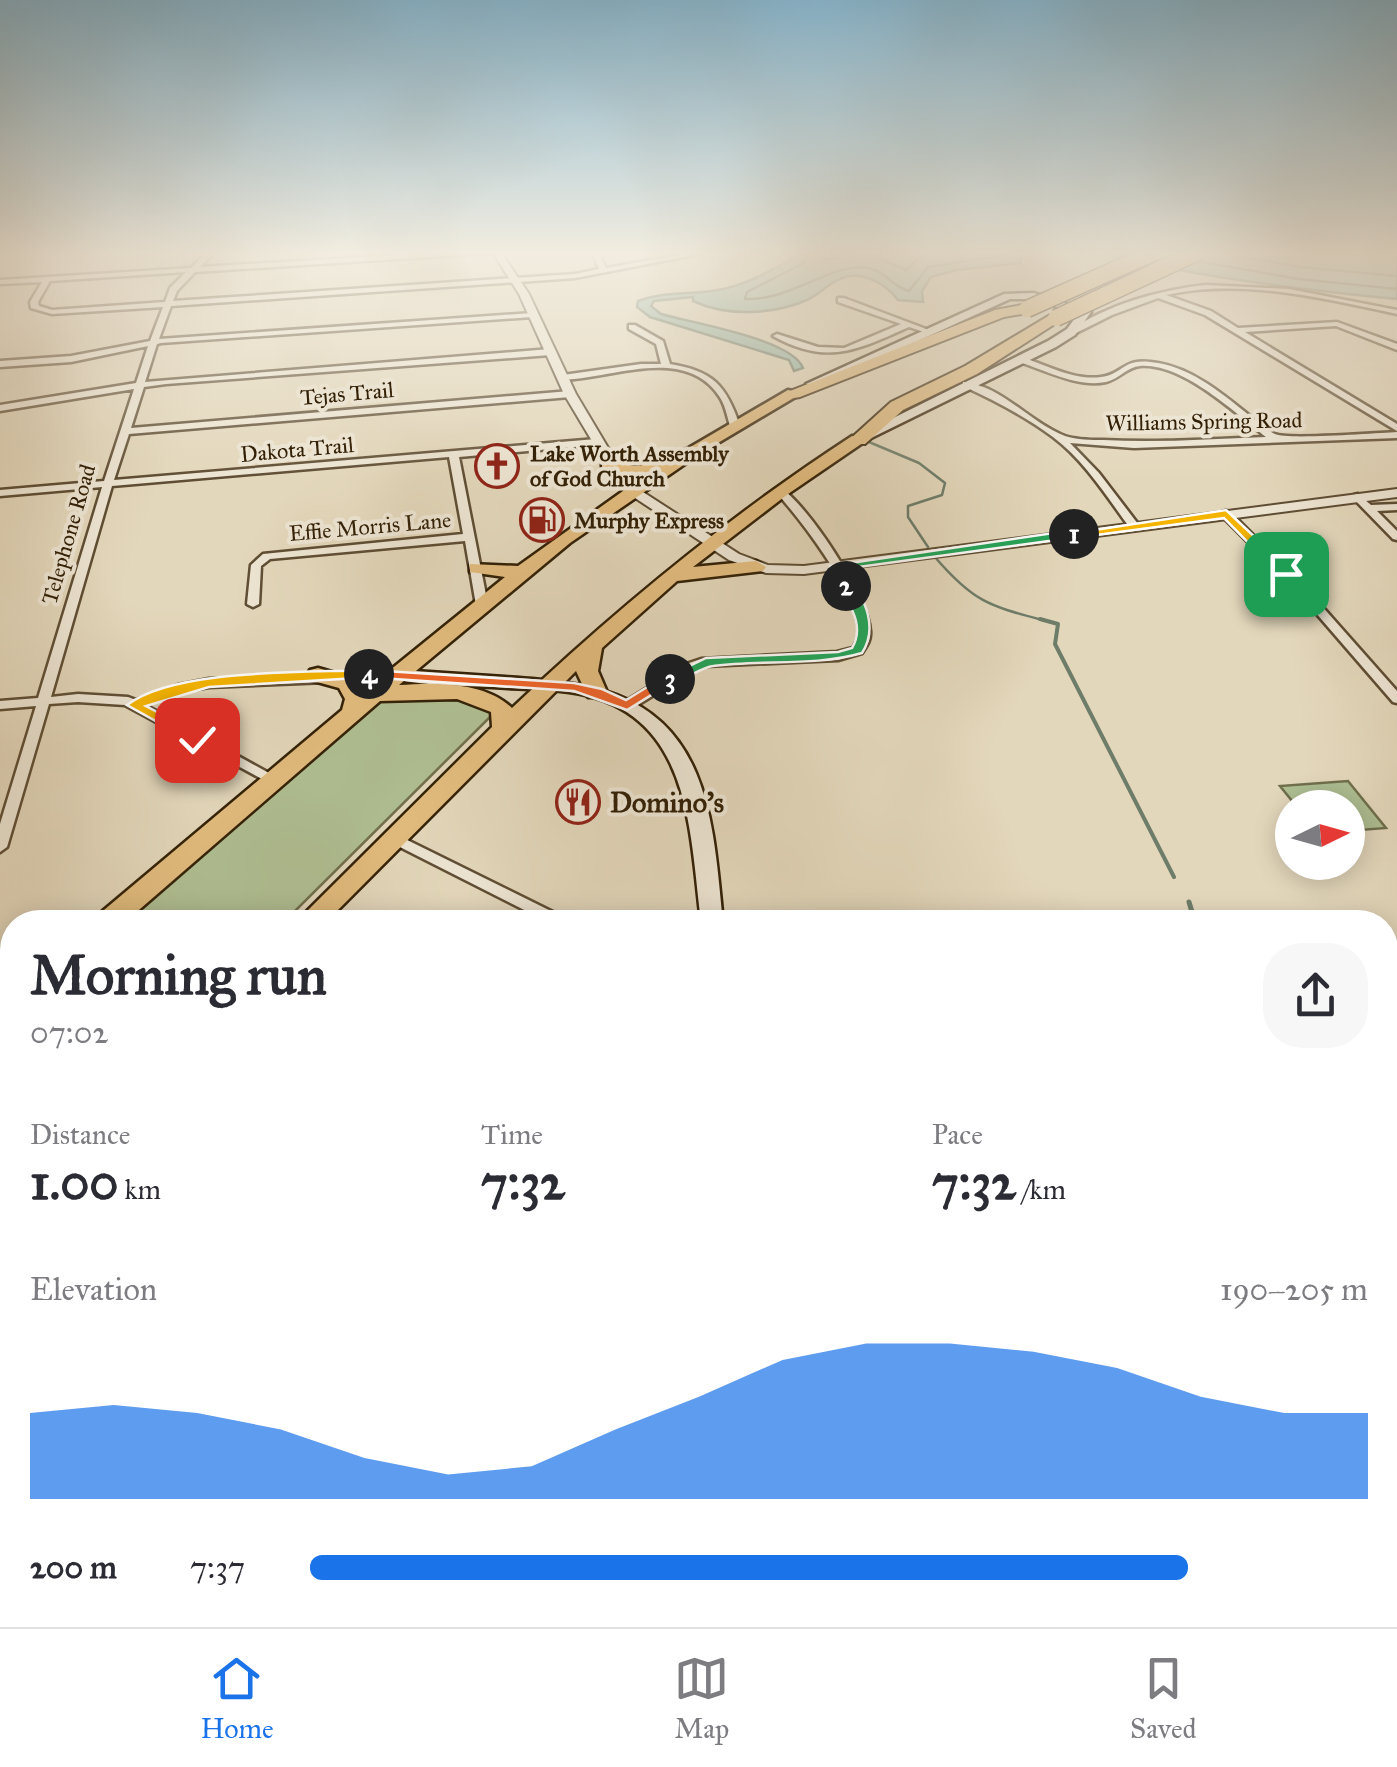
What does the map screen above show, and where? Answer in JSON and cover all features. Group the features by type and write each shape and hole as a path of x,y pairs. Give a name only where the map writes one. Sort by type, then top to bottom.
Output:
{"highway":[{"path":"122,910 521,572 733,418 762,411 794,394 968,327"},
{"path":"322,910 503,726 709,543 780,490 858,440 897,406 971,370 1041,327"},
{"path":"608,463 632,472 667,467"},
{"path":"670,576 756,567"},
{"path":"477,568 521,572"},
{"path":"591,647 587,671 596,692"},
{"path":"318,676 348,684 356,699 353,712"},
{"path":"373,696 410,691 490,700 502,709 503,726"}],"main road":[{"path":"794,394 941,327"},
{"path":"858,440 1019,360 1074,327"},
{"path":"399,675 551,685 596,692 657,725 677,746 690,776 710,910"}],"street":[{"name":"Telephone Road","path":"0,847 108,484 161,327"},
{"path":"0,364 71,359 156,342 366,327"},
{"path":"538,327 608,463 631,490 709,543 756,567 785,571 836,566 1226,514 1363,502 1397,493"},
{"path":"632,327 660,343 666,365"},
{"path":"777,336 820,352 839,353 903,327"},
{"path":"914,327 930,332"},
{"path":"1070,332 1082,327"},
{"path":"1232,327 1397,431"},
{"path":"1237,330 1288,327"},
{"path":"1345,327 1397,347"},
{"path":"0,408 141,384 550,352"},
{"path":"1019,360 1099,380 1112,377 1127,364 1179,371 1276,440"},
{"path":"563,378 666,365 689,366 706,375 733,418"},
{"name":"Williams Spring Road","path":"966,384 1061,438 1134,445 1397,431"},
{"name":"Tejas Trail","path":"126,430 570,394"},
{"path":"1061,438 1096,475 1134,526"},
{"name":"Dakota Trail","path":"0,493 596,442"},
{"name":"Effie Morris Lane","path":"454,456 482,604"},
{"path":"627,706 690,667 706,662 838,656 858,650 865,638 863,618 836,566 791,499 780,490"},
{"path":"1363,502 1392,507 1397,518"},
{"path":"1363,502 1397,537"},
{"path":"1226,514 1300,588 1397,699"},
{"name":"Effie Morris Lane","path":"253,604 256,566 267,556 470,537"},
{"path":"134,705 192,685 399,675"},
{"path":"0,705 112,698 134,705 273,782"},
{"path":"395,839 536,910"}],"shaded area":[{"path":"386,697 483,702 492,715 296,910 139,910"},
{"path":"1348,781 1355,790 1283,790 1280,786"},
{"path":"1365,802 1386,828 1365,830"}],"water":[{"path":"682,327 715,327 740,333 781,349 803,368 794,371 789,360"}],"waterway":[{"path":"869,442 919,463 945,483 942,495 908,506 908,517 928,547"},
{"path":"934,556 961,584 985,601 1050,622"},
{"path":"1040,619 1058,624 1055,644 1174,877"},
{"path":"1189,902 1191,910"}],"place":[{"name":"Lake Worth Assembly of God Church","path":"497,466"},
{"name":"Murphy Express","path":"542,520"},
{"name":"Domino's","path":"578,802"}],"route":[{"path":"197,740 134,705 209,683 366,674 574,687 627,706 690,667 706,662 838,656 858,650 865,638 863,618 836,566 1226,514 1286,574"}]}
